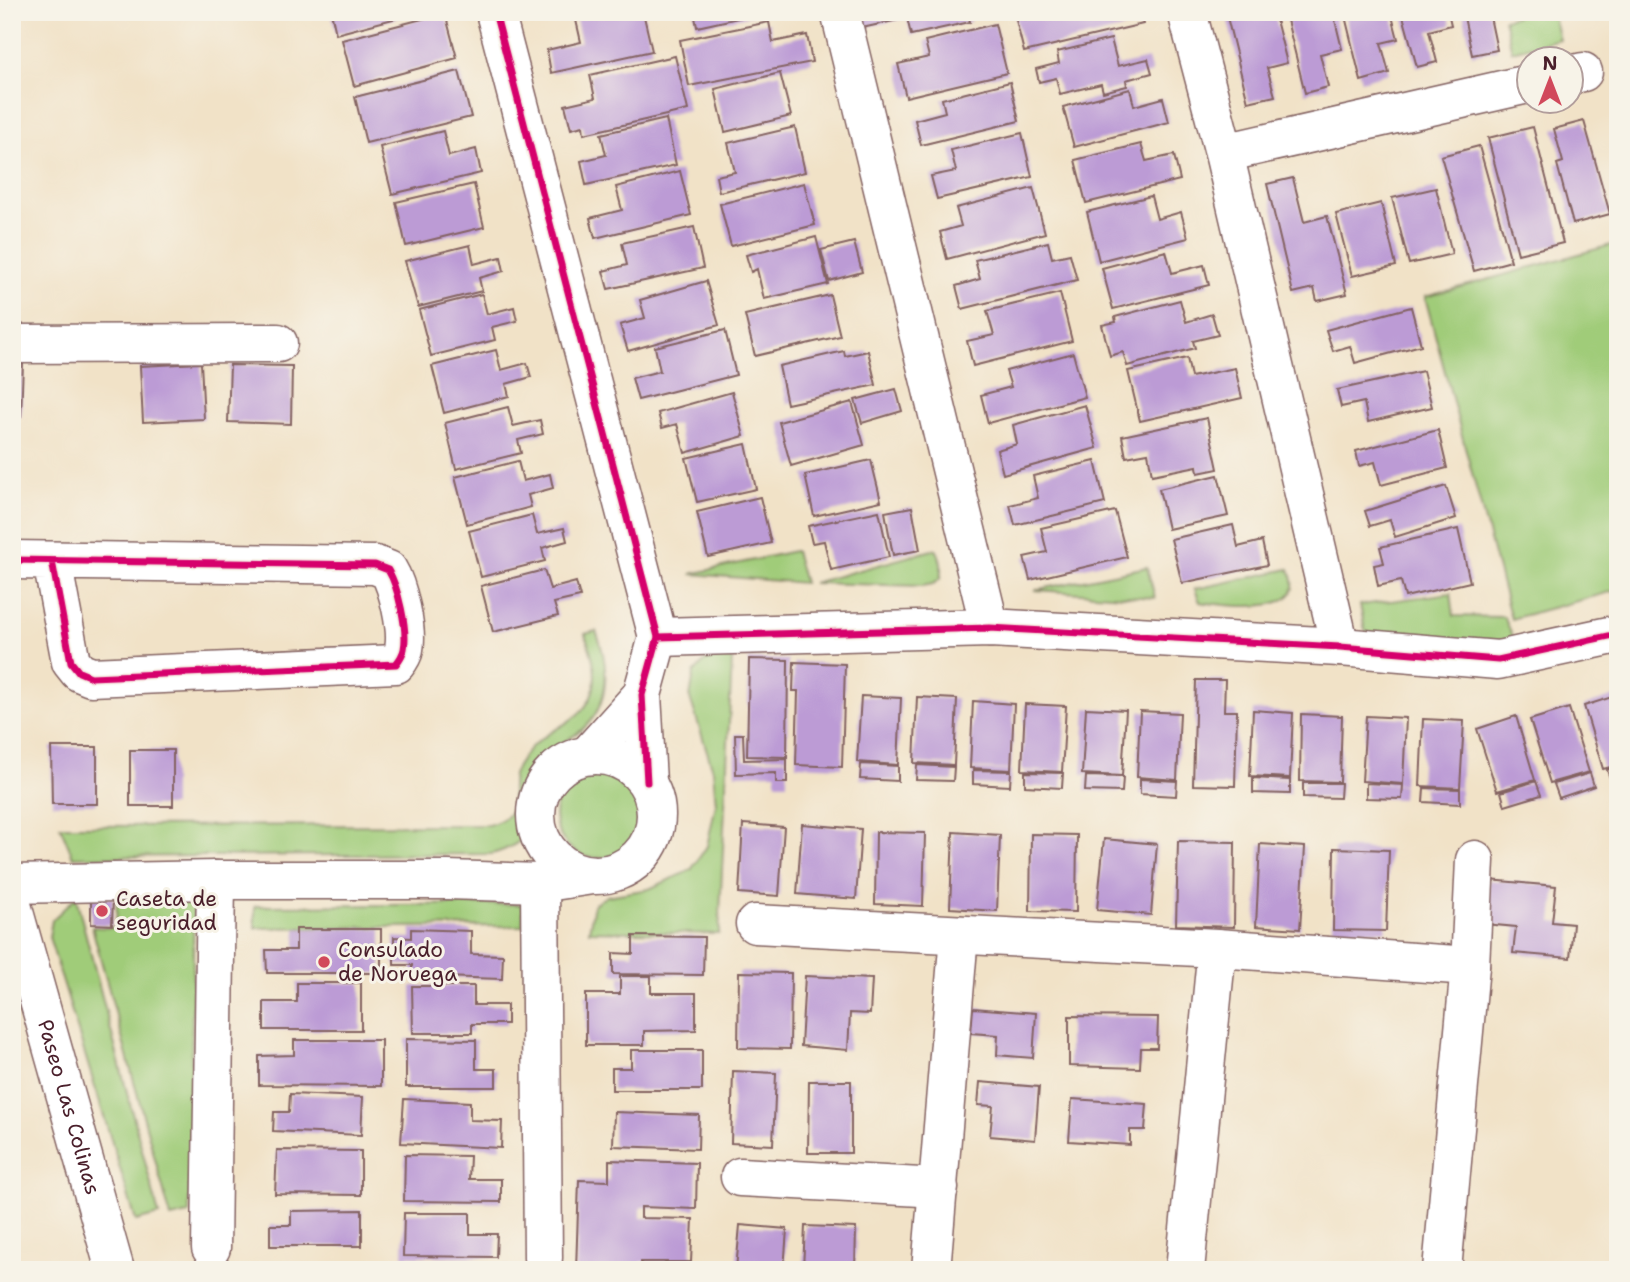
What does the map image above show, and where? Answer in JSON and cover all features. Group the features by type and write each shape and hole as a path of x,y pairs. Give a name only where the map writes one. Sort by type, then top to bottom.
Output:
{"street":[{"path":"495,12 658,638 642,695 647,782"},
{"path":"840,12 990,628"},
{"path":"1187,12 1224,153 1340,647"},
{"path":"1224,153 1514,87"},
{"path":"12,344 278,343"},
{"path":"12,560 375,565 388,570 395,581 405,639 404,652 396,664 91,677 79,672 71,662 52,561"},
{"path":"658,638 990,628 1340,647 1498,660 1618,634"},
{"path":"588,755 642,695"},
{"path":"12,884 216,880 448,880 523,883 611,873 628,866 642,853 652,837 656,819 655,799 647,782 636,770 622,760 605,755 588,755 571,760 556,770 544,785 537,801 536,819 540,837 548,851 575,871 592,874"},
{"path":"540,837 523,883 544,1258"},
{"path":"1442,1270 1470,966 1475,860"},
{"path":"211,1248 216,880"},
{"name":"Paseo Las Colinas","path":"12,905 115,1270"},
{"path":"755,924 1217,948 1470,966"},
{"path":"931,1270 959,935"},
{"path":"1185,1270 1217,948"},
{"path":"740,1177 939,1188"}],"green space":[{"path":"1515,12 1552,12 1559,39 1532,46 1514,46 1512,51 1504,19 1516,16"},
{"path":"1618,243 1618,590 1511,619 1425,297"},
{"path":"936,549 941,571 940,579 933,584 813,583"},
{"path":"794,551 804,583 691,574"},
{"path":"1147,567 1155,598 1035,590"},
{"path":"1289,569 1293,585 1289,596 1278,602 1245,606 1200,602 1195,589"},
{"path":"1451,593 1454,616 1504,617 1515,641 1372,639 1365,630 1360,605"},
{"path":"596,631 605,674 601,702 595,715 586,726 548,752 532,767 525,785 528,828 523,838 512,846 492,854 73,857 60,826 488,825 499,821 510,812 513,775 524,756 540,740 578,714 591,697 595,673 585,634"},
{"path":"723,657 732,659 719,934 589,931 594,904 607,896 649,889 691,870 707,846 716,804 713,770 690,698 694,673 706,660"},
{"path":"598,772 614,776 628,785 637,799 641,815 637,831 628,845 614,854 598,858 582,854 568,845 559,831 555,815 559,799 568,785 582,776"},
{"path":"194,896 189,1214 171,1218 92,927 116,928 117,898"},
{"path":"76,897 159,1215 136,1221 49,937 52,920"},
{"path":"523,904 523,926 255,928 255,906"}],"building":[{"path":"331,12 416,12 416,13 336,34"},
{"path":"541,12 570,12 570,14 542,19"},
{"path":"611,12 643,12 652,51 551,73 547,50 581,42 576,20"},
{"path":"694,12 761,12 761,13 697,27"},
{"path":"859,12 968,12 970,22 911,35 907,18 862,28"},
{"path":"1014,12 1140,12 1143,24 1024,52"},
{"path":"1274,12 1287,63 1267,68 1275,96 1248,102 1226,13"},
{"path":"1285,12 1333,12 1342,49 1320,54 1328,87 1305,93"},
{"path":"1344,12 1391,12 1398,39 1381,43 1389,73 1361,81"},
{"path":"1402,12 1448,12 1451,25 1429,31 1437,62 1417,67"},
{"path":"1463,12 1489,12 1497,50 1472,55"},
{"path":"445,13 457,58 354,86 342,40"},
{"path":"769,22 773,42 807,35 812,62 689,86 680,40"},
{"path":"995,24 1007,73 906,97 898,64 929,57 925,41"},
{"path":"1111,39 1118,66 1148,59 1152,73 1126,80 1127,86 1103,92 1101,84 1060,94 1056,78 1039,82 1036,69 1059,63 1057,52"},
{"path":"675,56 688,110 584,134 583,126 571,129 565,105 595,98 590,75"},
{"path":"459,71 471,117 366,143 355,97"},
{"path":"780,73 791,116 725,132 715,89"},
{"path":"1010,82 1019,121 921,145 915,120 945,112 942,99"},
{"path":"1130,89 1134,106 1163,98 1169,122 1074,147 1063,107"},
{"path":"666,119 676,165 586,185 581,161 606,155 601,134"},
{"path":"1584,121 1610,214 1573,224 1557,164 1563,162 1554,129"},
{"path":"795,127 805,172 719,192 716,176 735,172 728,143"},
{"path":"1533,127 1563,243 1518,254 1488,138"},
{"path":"443,131 449,156 476,149 481,173 392,194 380,147"},
{"path":"1022,133 1032,177 937,199 931,176 956,171 951,150"},
{"path":"1141,144 1146,161 1174,155 1180,180 1086,203 1075,160"},
{"path":"1479,146 1511,261 1474,271 1441,156"},
{"path":"680,171 691,215 595,238 590,218 622,210 616,187"},
{"path":"1293,178 1304,222 1327,216 1347,294 1317,301 1314,288 1293,293 1267,184"},
{"path":"804,183 815,225 731,246 720,204"},
{"path":"474,184 484,227 406,246 396,202"},
{"path":"1033,188 1045,233 947,259 940,232 961,226 956,208"},
{"path":"1436,188 1452,254 1409,264 1392,198"},
{"path":"1151,196 1157,219 1181,212 1188,238 1099,261 1087,212"},
{"path":"1381,203 1396,266 1352,276 1336,214"},
{"path":"694,227 703,268 608,289 603,271 627,265 622,243"},
{"path":"816,237 828,284 764,299 757,269 751,272 746,255"},
{"path":"854,242 862,272 829,281 821,250"},
{"path":"1048,242 1052,258 1070,254 1077,280 962,309 956,286 980,279 975,260"},
{"path":"470,245 474,264 501,257 504,271 479,278 482,291 418,307 405,261"},
{"path":"1166,251 1172,273 1204,265 1209,285 1113,309 1102,268"},
{"path":"706,281 719,325 628,351 620,325 645,318 640,300"},
{"path":"1060,293 1072,341 973,366 967,341 994,335 987,311"},
{"path":"482,294 487,314 514,307 517,321 492,327 495,340 431,356 419,310"},
{"path":"830,295 840,336 755,356 745,315"},
{"path":"1180,300 1186,322 1212,314 1218,335 1193,341 1195,348 1127,366 1123,352 1110,356 1102,325 1116,322 1115,317"},
{"path":"1411,307 1421,345 1355,363 1350,346 1333,351 1326,330"},
{"path":"725,330 736,375 638,400 632,378 660,371 655,347"},
{"path":"496,350 501,370 527,363 531,377 506,384 509,396 444,413 432,366"},
{"path":"844,351 845,356 868,351 876,385 787,404 779,366"},
{"path":"1073,353 1085,397 988,423 981,395 1011,387 1006,371"},
{"path":"1187,358 1191,377 1235,368 1242,398 1140,421 1128,371"},
{"path":"12,363 23,363 21,417 12,417"},
{"path":"201,363 204,419 143,422 140,366"},
{"path":"230,365 292,366 291,424 228,422"},
{"path":"1423,371 1432,407 1368,422 1364,402 1341,407 1337,390"},
{"path":"896,389 902,411 862,423 855,400"},
{"path":"732,392 744,436 685,453 677,424 662,428 658,413"},
{"path":"852,402 864,445 791,466 779,422"},
{"path":"1085,405 1097,448 1003,474 997,450 1017,444 1013,425"},
{"path":"508,407 513,426 540,420 543,434 518,440 521,453 456,469 445,423"},
{"path":"1207,418 1218,469 1198,473 1197,466 1152,475 1148,453 1126,457 1122,436"},
{"path":"1438,430 1447,468 1381,485 1375,462 1359,466 1356,451"},
{"path":"746,444 756,489 697,502 686,458"},
{"path":"871,460 881,501 814,516 805,475"},
{"path":"518,461 523,481 550,474 553,488 528,495 531,507 467,524 455,477"},
{"path":"1095,461 1105,503 1015,525 1010,505 1038,498 1033,476"},
{"path":"1218,475 1228,516 1168,529 1159,489"},
{"path":"1446,486 1456,518 1395,537 1390,520 1370,526 1365,511"},
{"path":"760,497 771,543 708,557 697,512"},
{"path":"912,507 920,550 893,555 885,512"},
{"path":"879,511 889,557 831,570 824,541 812,543 808,526"},
{"path":"1115,511 1127,557 1030,580 1024,557 1047,552 1041,528"},
{"path":"532,515 537,534 564,528 567,541 542,548 545,561 481,577 469,531"},
{"path":"1233,525 1238,547 1262,541 1267,565 1182,583 1171,539"},
{"path":"1458,529 1470,582 1405,597 1401,581 1378,586 1374,565 1384,563 1380,547"},
{"path":"544,570 550,589 576,582 580,597 554,603 558,616 493,632 481,586"},
{"path":"749,659 788,660 787,757 747,756"},
{"path":"794,662 845,664 842,767 796,765 798,691 793,691"},
{"path":"1196,680 1225,680 1224,711 1237,711 1235,786 1193,785"},
{"path":"1618,695 1618,765 1603,769 1584,706"},
{"path":"861,696 901,698 898,765 857,762"},
{"path":"917,697 957,699 954,765 914,763"},
{"path":"973,701 1014,704 1011,770 970,768"},
{"path":"1025,704 1066,706 1062,772 1022,770"},
{"path":"1086,708 1126,710 1122,776 1082,774"},
{"path":"1569,708 1589,772 1550,783 1530,720"},
{"path":"1253,710 1293,713 1290,778 1250,776"},
{"path":"1140,711 1180,713 1177,780 1137,777"},
{"path":"1301,714 1342,716 1340,782 1300,781"},
{"path":"1366,716 1406,718 1403,784 1362,781"},
{"path":"1516,716 1535,780 1497,791 1477,729"},
{"path":"1423,719 1464,721 1460,788 1420,786"},
{"path":"735,734 743,734 744,760 787,759 787,783 776,783 776,773 736,774"},
{"path":"51,747 97,747 97,804 52,804"},
{"path":"130,750 173,750 173,806 130,806"},
{"path":"861,764 898,766 898,781 860,779"},
{"path":"917,765 954,767 953,781 916,780"},
{"path":"1618,766 1618,781 1612,783 1607,770"},
{"path":"973,770 1011,771 1010,786 973,784"},
{"path":"1025,772 1063,773 1062,788 1025,786"},
{"path":"1590,773 1594,786 1559,798 1554,784"},
{"path":"1086,776 1123,777 1122,792 1085,791"},
{"path":"1253,778 1290,780 1290,794 1253,793"},
{"path":"1140,779 1177,781 1176,796 1140,794"},
{"path":"1536,781 1541,795 1505,806 1501,792"},
{"path":"1303,783 1341,783 1340,798 1303,797"},
{"path":"1366,783 1403,785 1402,799 1366,798"},
{"path":"1424,788 1460,789 1460,804 1423,802"},
{"path":"743,824 784,827 779,896 739,893"},
{"path":"802,824 861,829 856,899 797,894"},
{"path":"876,832 925,833 923,906 875,904"},
{"path":"953,832 1000,835 997,911 950,908"},
{"path":"1031,834 1077,835 1076,912 1030,911"},
{"path":"1104,839 1157,844 1151,915 1097,910"},
{"path":"1178,841 1235,842 1234,927 1176,925"},
{"path":"1260,844 1305,847 1300,929 1256,926"},
{"path":"1334,848 1389,850 1386,931 1333,930"},
{"path":"1489,880 1556,886 1552,922 1573,924 1570,958 1513,953 1516,927 1485,924"},
{"name":"Caseta de seguridad","path":"91,898 113,898 112,925 91,924"},
{"name":"Consulado de Noruega","path":"296,929 381,929 381,973 267,973 266,950 296,950"},
{"path":"411,929 471,931 471,954 503,955 502,979 412,976 412,965 394,965 394,937 411,938"},
{"path":"633,936 704,937 703,975 613,974 613,953 633,954"},
{"path":"739,972 791,973 790,1049 738,1048"},
{"path":"620,976 651,976 651,993 696,993 696,1030 644,1031 644,1045 586,1045 586,994 620,994"},
{"path":"805,976 872,979 870,1014 850,1013 848,1050 801,1046"},
{"path":"297,983 361,983 361,1030 264,1030 264,1002 297,1002"},
{"path":"412,986 474,986 474,1005 507,1005 507,1024 472,1024 472,1033 413,1033"},
{"path":"973,1008 1036,1013 1033,1058 997,1055 998,1035 971,1033"},
{"path":"1069,1016 1158,1017 1157,1048 1141,1048 1140,1068 1069,1066"},
{"path":"406,1039 476,1040 476,1069 496,1069 496,1087 406,1087"},
{"path":"294,1040 381,1040 381,1086 259,1085 259,1056 294,1055"},
{"path":"631,1050 702,1050 702,1090 612,1090 612,1068 631,1068"},
{"path":"733,1071 776,1073 773,1145 731,1143"},
{"path":"809,1081 851,1081 851,1153 808,1153"},
{"path":"980,1082 1039,1087 1035,1140 990,1136 993,1106 978,1105"},
{"path":"290,1094 363,1097 361,1135 273,1131 274,1112 289,1112"},
{"path":"404,1099 470,1102 470,1120 502,1121 501,1148 401,1143"},
{"path":"1072,1099 1147,1104 1145,1130 1130,1130 1130,1145 1069,1141"},
{"path":"614,1112 699,1115 698,1149 613,1146"},
{"path":"277,1150 361,1151 361,1195 275,1194"},
{"path":"405,1155 470,1156 469,1179 501,1179 501,1202 404,1201"},
{"path":"609,1160 697,1163 696,1209 641,1207 641,1218 693,1219 691,1262 641,1262 641,1270 576,1270 579,1180 609,1181"},
{"path":"362,1210 362,1246 270,1246 270,1225 291,1225 291,1211"},
{"path":"404,1213 470,1213 470,1234 497,1234 496,1257 403,1256"},
{"path":"740,1225 787,1229 784,1270 736,1270"},
{"path":"805,1226 856,1228 855,1270 803,1270"}],"cycle path":[{"path":"495,12 658,637 642,695 647,782"},
{"path":"12,560 375,565 388,570 395,586 403,620 404,651 396,664 91,677 79,672 71,662 52,561"},
{"path":"658,637 990,628 1340,647 1498,660 1618,634"}],"place":[{"name":"Caseta de seguridad","path":"102,911"},
{"name":"Consulado de Noruega","path":"324,962"}]}
